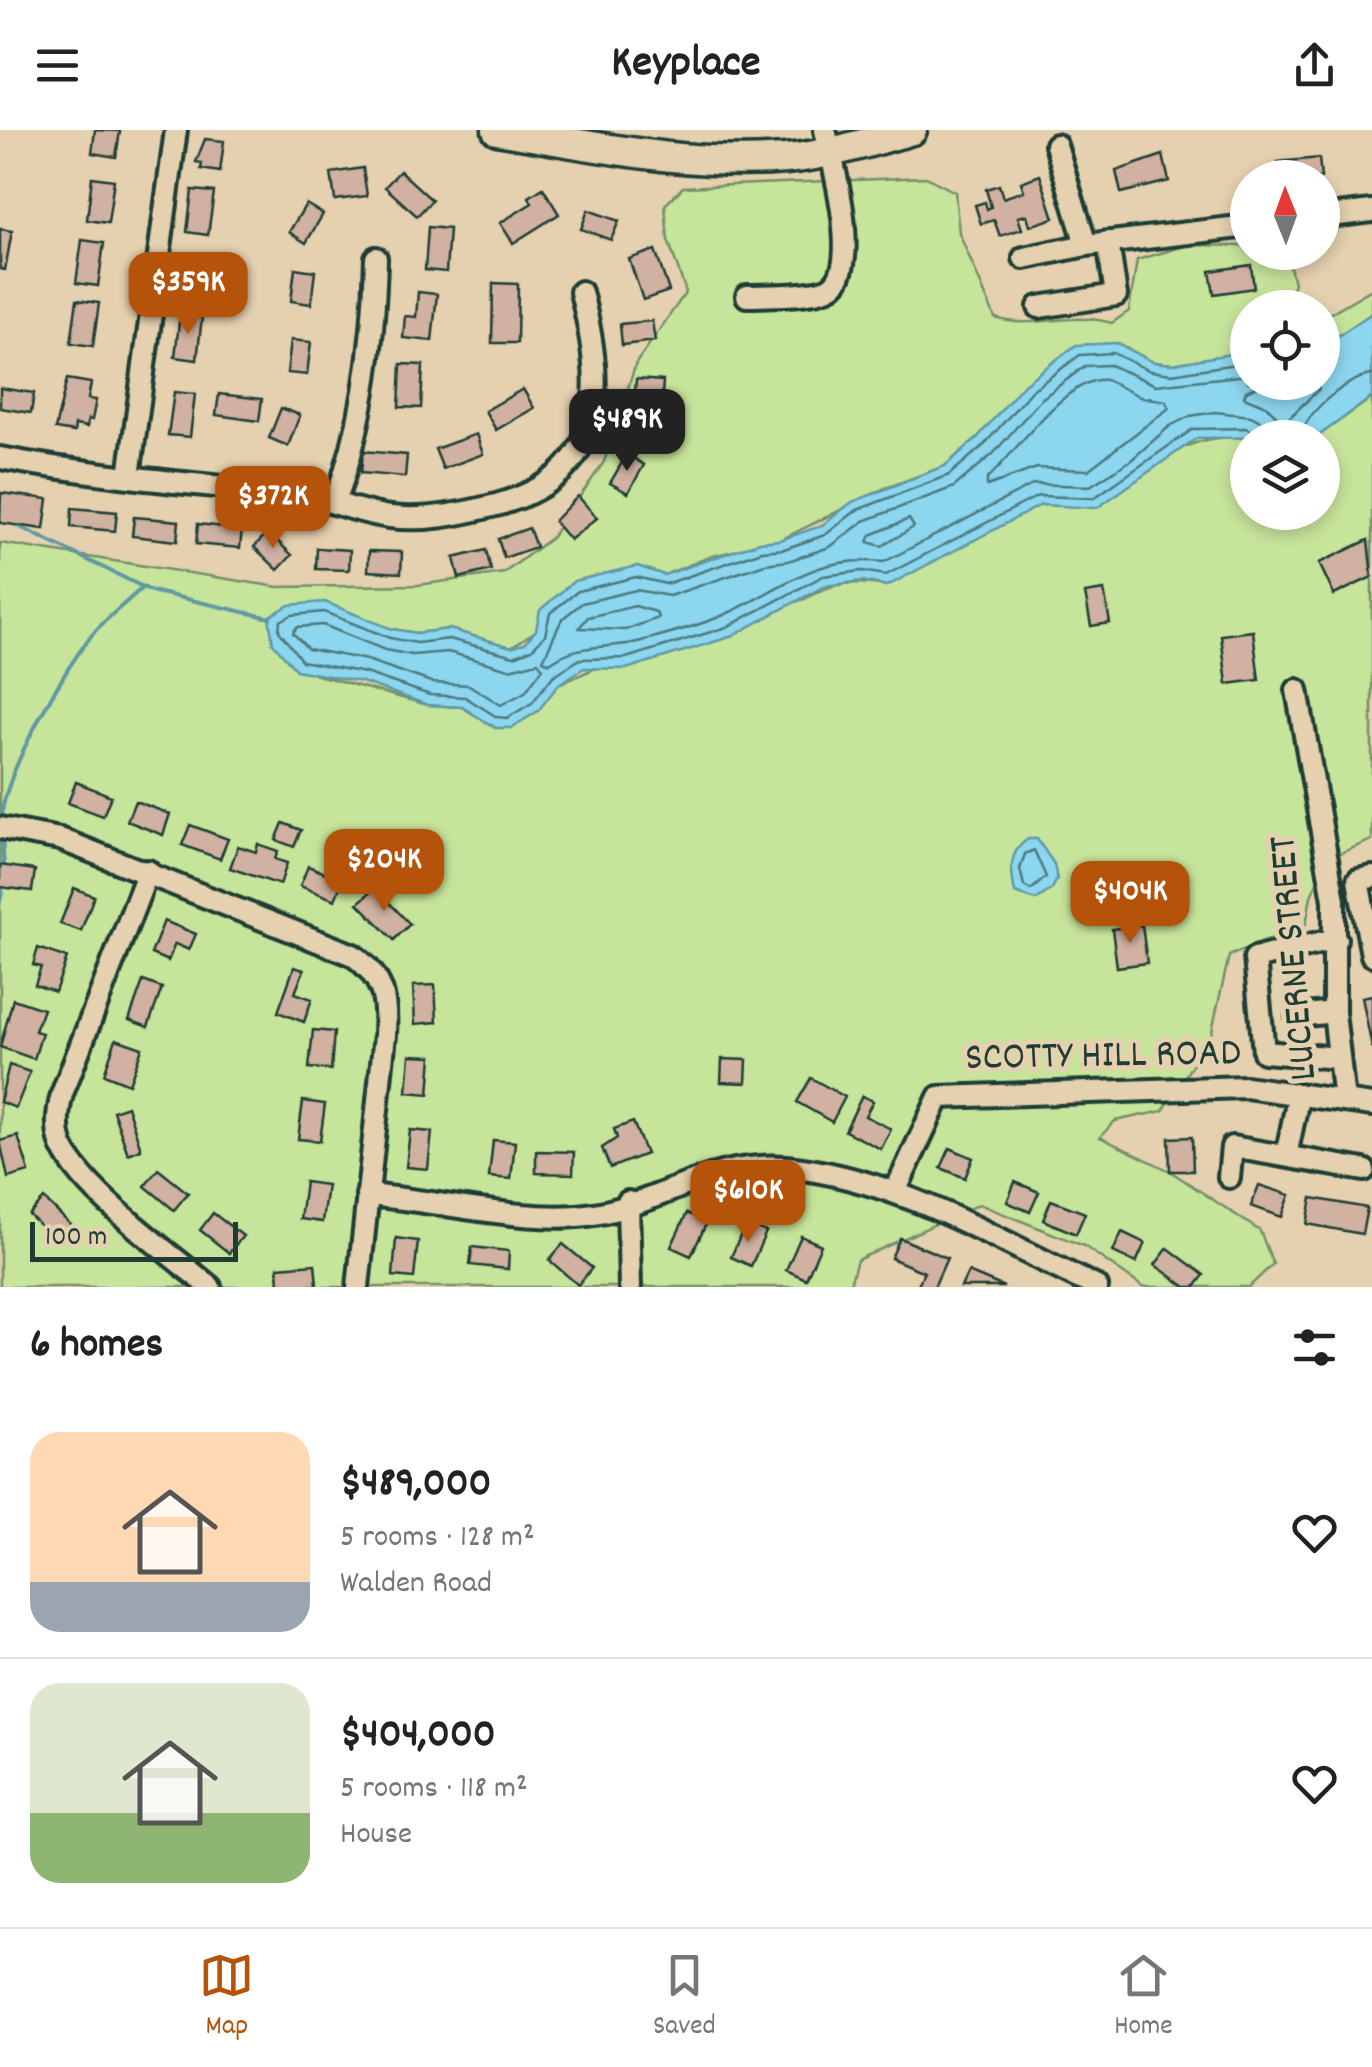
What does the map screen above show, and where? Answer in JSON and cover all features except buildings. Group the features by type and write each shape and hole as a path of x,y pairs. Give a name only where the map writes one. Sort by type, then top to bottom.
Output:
{"main road":[{"path":"497,130 591,138 704,161 789,159 828,141 912,130"}],"street":[{"path":"129,476 176,130"},
{"path":"747,296 819,291 833,285 842,268 845,240 828,141"},
{"path":"1056,145 1086,245"},
{"path":"1340,215 1372,211"},
{"path":"1024,258 1086,245 1230,228"},
{"path":"1039,307 1116,295 1108,242"},
{"path":"335,501 358,415 375,304 376,258"},
{"path":"0,458 335,501 391,518 451,516 508,502 553,479 587,436 598,400 594,343 581,292"},
{"name":"LUCERNE STREET","path":"1297,690 1334,900 1334,1012 1344,1101"},
{"path":"0,828 60,838 148,871 353,955 380,980 386,1000 385,1035 358,1287"},
{"path":"148,871 62,1094 58,1131 64,1150 85,1180 210,1287"},
{"path":"1337,964 1372,959 1358,880 1372,877"},
{"path":"1336,939 1255,958 1264,1052 1339,1058"},
{"path":"1297,1016 1334,1012"},
{"name":"SCOTTY HILL ROAD","path":"896,1192 939,1096 1246,1087 1372,1105"},
{"path":"1286,1156 1299,1094"},
{"path":"1229,1176 1232,1147 1364,1170"},
{"path":"367,1195 573,1216 711,1174 758,1167 814,1172 896,1192 1097,1287"},
{"path":"628,1202 630,1287"}],"green space":[{"path":"926,177 955,192 959,233 995,318 1010,321 1080,319 1112,323 1129,311 1137,260 1188,245 1230,246 1230,270 1291,270 1294,283 1292,290 1230,290 1230,354 1173,364 1153,362 1117,343 977,438 945,466 883,489 780,540 712,556 664,575 637,566 511,647 449,629 417,633 392,629 273,643 314,674 428,705 462,707 496,728 559,684 598,667 836,585 887,586 1010,517 1043,505 1070,506 1098,497 1176,451 1197,443 1230,438 1230,530 1340,530 1340,420 1372,398 1372,840 1327,859 1311,896 1306,924 1229,956 1211,1035 1163,1111 1115,1121 1100,1137 1170,1171 1260,1231 1273,1264 1249,1287 1143,1287 1084,1246 979,1204 857,1260 849,1287 0,1287 0,543 278,587 418,585 504,573 551,538 604,462 636,363 686,292 668,240 665,205 683,187"},
{"path":"1372,289 1372,313 1340,335 1340,308"}],"water":[{"path":"1372,313 1372,397 1340,420 1230,420 1230,438 1197,438 1097,508 1041,505 887,586 862,581 825,586 730,637 626,669 584,668 559,684 538,711 511,728 496,728 462,707 428,705 362,682 296,670 273,643 269,617 289,605 325,602 392,629 417,633 449,629 511,647 525,643 536,630 540,610 574,581 637,566 664,575 760,542 780,540 821,526 852,502 945,466 977,438 1024,384 1076,345 1117,343 1153,362 1173,364 1230,354 1230,400 1340,400 1340,335"},
{"path":"1028,839 1037,839 1054,864 1057,879 1052,889 1036,900 1015,893 1012,877 1014,856"}],"waterway":[{"path":"14,524 151,591 270,618"},
{"path":"1,822 12,777 53,693 97,629 143,587"},
{"path":"2,837 4,867"},
{"path":"0,902 3,886"}]}
